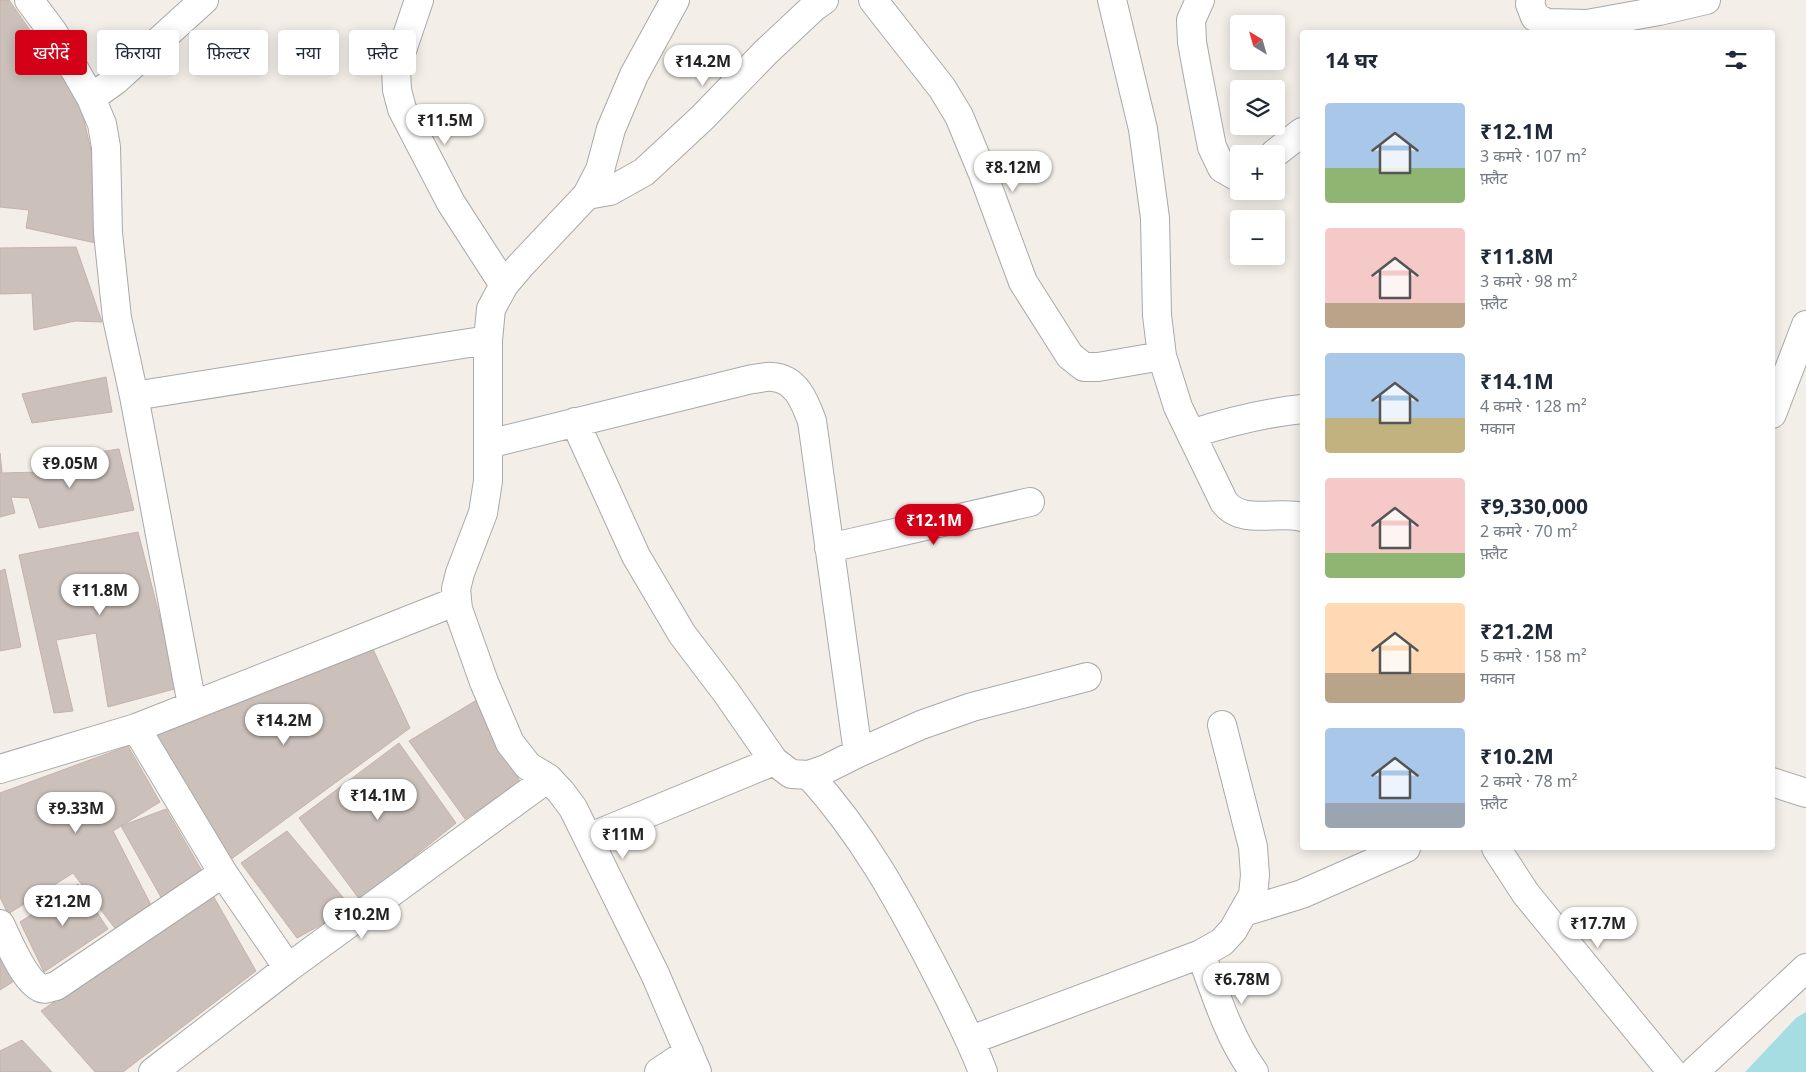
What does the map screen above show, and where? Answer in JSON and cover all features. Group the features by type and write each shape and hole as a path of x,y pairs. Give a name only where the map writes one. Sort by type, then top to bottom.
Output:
{"street":[{"path":"29,0 53,32 91,98 102,124 106,147 108,233 117,318 134,396 192,705"},
{"path":"91,98 124,73 204,0"},
{"path":"418,0 396,68 397,90 402,109 451,202 504,285"},
{"path":"659,1072 693,1062 655,974 573,808 548,778 528,766 510,743 466,634 456,590 460,573 483,512 488,481 488,340 491,309 504,285 587,194 600,170 611,129 634,75 675,0"},
{"path":"587,194 610,191 644,172 702,118 766,52 824,0"},
{"path":"873,0 942,88 959,116 984,174 1023,282 1070,356 1084,367 1098,367 1162,356"},
{"path":"1112,0 1143,129 1154,218 1157,316 1162,356 1178,407 1228,508 1236,513 1247,516 1286,515 1300,517"},
{"path":"1200,0 1191,20 1192,42 1212,147 1222,168 1230,173"},
{"path":"1531,0 1530,4 1535,17 1547,23 1558,25 1596,22 1660,11 1706,0"},
{"path":"1285,145 1300,134"},
{"path":"1775,406 1806,325"},
{"path":"134,396 488,340"},
{"path":"488,444 752,380 771,377 784,380 794,388 804,399 812,421 858,753"},
{"path":"1191,434 1226,422 1300,408"},
{"path":"575,422 636,556 682,634 726,692 774,761 791,774 809,775 826,769 921,725 972,707 1087,677"},
{"path":"829,548 1030,502"},
{"path":"0,770 136,728 457,601"},
{"path":"971,1040 1202,954 1222,942 1233,930 1253,895 1255,875 1253,847 1222,725"},
{"path":"136,728 223,873 288,968"},
{"path":"588,838 774,761"},
{"path":"809,775 862,840 900,902 971,1040 983,1072"},
{"path":"154,1072 288,968 548,778"},
{"path":"1775,783 1806,793"},
{"path":"1244,912 1302,894 1401,850"},
{"path":"1497,850 1526,894 1672,1072"},
{"path":"0,924 26,973 34,984 43,989 56,986 223,873"},
{"path":"1202,954 1230,1032 1242,1055 1254,1072"},
{"path":"1694,1072 1806,968"}],"water":[{"path":"1806,1012 1806,1072 1745,1072 1796,1018"}],"building":[{"path":"0,0 9,0 30,30 15,30 15,75 61,75 80,102 96,173 96,243 26,228 29,210 0,207"},
{"path":"76,247 102,322 75,321 34,330 32,293 0,294 0,248"},
{"path":"106,377 112,412 32,423 22,394"},
{"path":"119,449 134,510 39,528 29,498 11,497 15,513 0,517 0,453 2,473 41,472 43,460"},
{"path":"138,532 178,688 108,707 96,633 56,640 73,711 54,713 19,555"},
{"path":"5,569 21,647 0,651 0,571"},
{"path":"371,645 410,728 230,860 156,735"},
{"path":"480,698 520,782 465,819 409,741"},
{"path":"399,743 456,823 360,900 299,818"},
{"path":"128,746 160,802 113,831 151,905 117,931 73,873 8,914 0,897 0,793"},
{"path":"166,809 202,871 162,899 121,826"},
{"path":"287,831 352,908 297,938 241,863"},
{"path":"78,884 108,929 44,972 20,922"},
{"path":"211,892 256,971 123,1072 95,1072 41,1011"},
{"path":"0,954 14,981 0,990"},
{"path":"22,1040 52,1072 0,1072 0,1051"}]}
